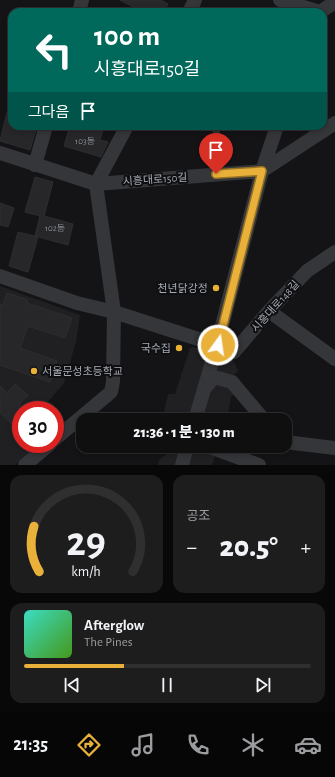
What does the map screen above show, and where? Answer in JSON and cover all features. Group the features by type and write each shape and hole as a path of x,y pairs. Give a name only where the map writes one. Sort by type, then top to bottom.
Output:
{"street":[{"path":"280,0 307,8"},
{"path":"326,8 335,2"},
{"path":"35,165 45,130"},
{"path":"64,431 111,392 114,382 114,312 96,184 125,130"},
{"path":"197,413 218,345 262,171 275,130"},
{"name":"시흥대로150길","path":"0,154 96,184 262,171 324,130"},
{"name":"시흥대로148길","path":"0,276 77,303 114,312 218,345 234,352 269,311 307,272 335,252"},
{"path":"269,311 335,359"},
{"path":"204,389 214,377 232,382 258,413"},
{"path":"292,443 335,448"},
{"path":"25,465 39,453"},
{"path":"182,465 185,453"},
{"path":"226,453 259,465"}],"lane":[{"path":"216,130 218,140"}],"shaded area":[{"name":"서울문성초등학교","path":"0,286 80,315 76,342 64,383 49,401 12,401 12,453 29,453 15,465 0,465"},
{"path":"193,347 233,359 238,371 227,381 238,389 231,397 228,413 164,413 168,394 175,394 190,348"},
{"path":"216,453 212,465 158,465 159,460 167,454"}],"building":[{"path":"120,0 161,0 168,4 166,8 135,8"},
{"path":"8,108 8,130 36,130 30,150 0,141"},
{"path":"69,130 103,130 100,140 108,142 101,157 64,146"},
{"path":"35,177 53,182 44,216 73,224 68,245 35,236 40,216 25,212"},
{"path":"0,203 14,208 8,227 0,225"},
{"path":"18,232 38,237 28,272 9,266"},
{"path":"7,293 28,300 27,303 72,318 65,338 28,326 20,348 57,361 50,382 0,365 0,304 3,305"},
{"path":"15,384 28,395 22,401 12,401 12,424 0,413 0,386 7,393"}],"place":[{"name":"천년닭강정","path":"216,288"},
{"name":"국수집","path":"179,348"},
{"name":"서울문성초등학교","path":"34,371"}],"route":[{"path":"216,174 262,171 218,345"}]}
